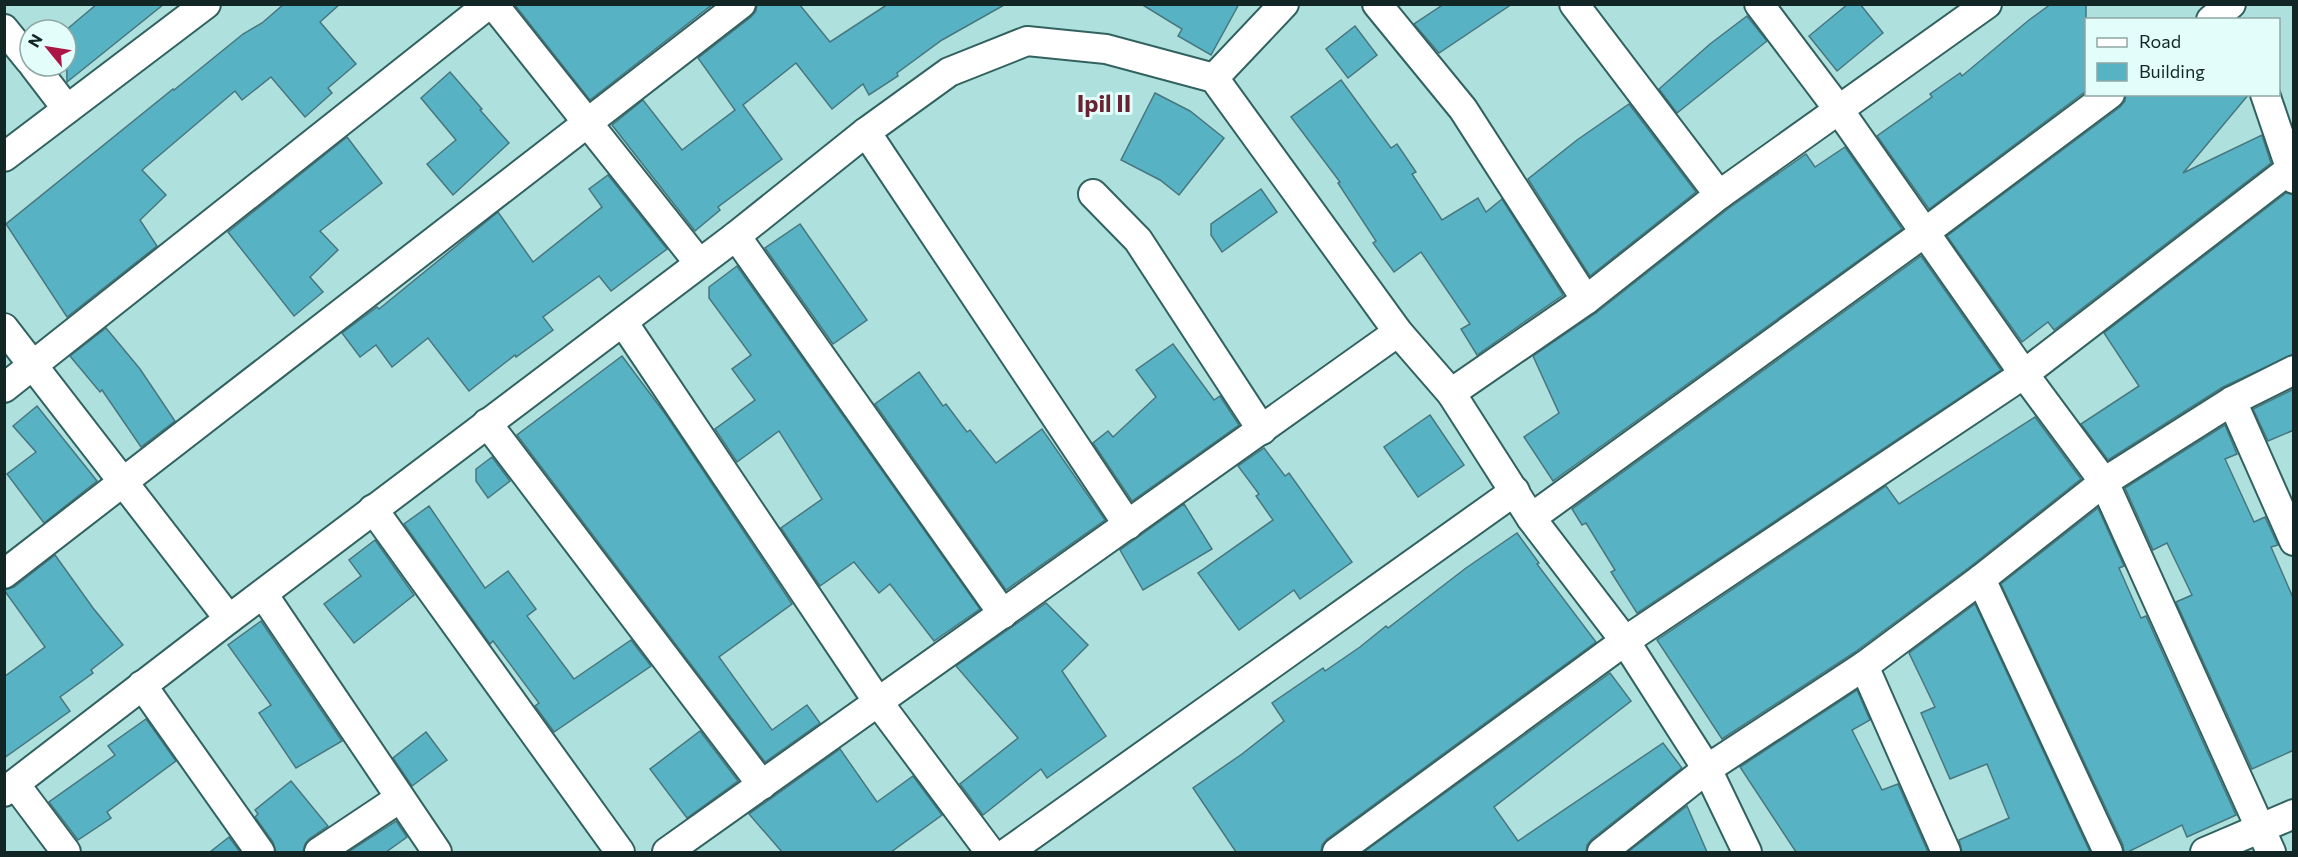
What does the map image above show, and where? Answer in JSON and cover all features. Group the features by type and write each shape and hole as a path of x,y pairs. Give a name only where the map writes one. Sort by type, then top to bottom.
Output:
{"street":[{"path":"4,157 207,4"},
{"path":"4,388 491,4 589,123 699,263"},
{"path":"4,574 741,4"},
{"path":"1214,78 1284,4"},
{"path":"1377,4 1463,109 1586,300"},
{"path":"1574,4 1719,195"},
{"path":"1759,4 1839,110 1924,234 2104,482 2266,841"},
{"path":"1450,393 1586,300 1719,195 1987,4"},
{"path":"2214,18 2231,4"},
{"path":"4,29 18,46"},
{"path":"66,852 10,788 373,509 736,236 866,132 949,72 1027,41 1106,49 1214,78 1398,332 1450,393 1532,518 1625,641 1707,769 1747,852"},
{"path":"43,78 67,109"},
{"path":"1532,518 1924,234 2107,96"},
{"path":"1337,852 1625,641 2024,374 2291,175 2266,96"},
{"path":"866,132 1128,525"},
{"path":"1093,194 1138,240 1262,429"},
{"path":"736,236 1003,614"},
{"path":"623,322 878,702 990,852"},
{"path":"4,328 229,619"},
{"path":"667,852 1398,332"},
{"path":"1602,852 1707,769 1864,666 1982,579 2104,482 2232,400 2294,370"},
{"path":"2232,400 2294,541"},
{"path":"487,423 762,785"},
{"path":"1008,852 1515,491"},
{"path":"373,509 620,852"},
{"path":"1982,579 2108,852"},
{"path":"263,594 437,852"},
{"path":"1864,666 1946,852"},
{"path":"142,685 260,852"},
{"path":"320,852 400,798"},
{"path":"2205,852 2266,841 2294,814"}],"building":[{"path":"97,4 164,4 78,73 78,20"},
{"path":"284,4 340,4 320,22 356,64 328,88 332,93 305,117 271,77 242,100 235,91 142,170 166,195 140,220 157,246 67,317 6,224 173,89"},
{"path":"514,4 713,4 590,100"},
{"path":"757,4 799,4 830,42 888,4 1006,4 942,40 897,73 898,76 869,95 863,84 832,109 796,63 743,105 782,159 718,207 720,210 695,231 612,125 643,100 682,150 735,110 698,58 751,17 756,11"},
{"path":"1141,4 1239,4 1211,55 1178,36 1182,29"},
{"path":"1444,4 1512,4 1439,53 1414,24"},
{"path":"1848,4 1860,4 1883,33 1837,71 1809,36"},
{"path":"2051,4 2086,4 2085,92 1929,209 1877,136 1932,97 1930,94 1960,73 1962,76"},
{"path":"1747,16 1767,41 1677,113 1659,89 1710,44"},
{"path":"1355,26 1377,55 1348,78 1326,49"},
{"path":"450,72 509,143 453,195 427,164 456,140 421,98"},
{"path":"1341,80 1391,148 1397,144 1416,172 1412,174 1442,220 1478,198 1486,212 1502,199 1563,295 1477,355 1461,329 1470,324 1421,252 1394,272 1373,243 1376,241 1338,183 1340,182 1291,117"},
{"path":"1155,93 1190,111 1224,138 1179,195 1160,180 1121,160"},
{"path":"2126,96 2247,96 2183,173 2262,135 2271,163 2054,330 2048,322 2022,342 1947,236 2125,101"},
{"path":"1629,104 1696,192 1590,276 1528,179 1577,140"},
{"path":"347,137 382,183 320,231 338,250 310,277 323,292 294,316 228,232"},
{"path":"1845,147 1902,229 1553,481 1524,437 1559,413 1533,356 1596,313 1729,208 1806,154 1815,167"},
{"path":"608,175 667,249 611,291 599,276 543,317 553,330 516,357 515,355 469,391 428,338 392,367 376,345 360,357 342,333 377,307 379,309 498,212 533,262 602,207 589,189"},
{"path":"1261,189 1277,212 1222,252 1211,235 1211,224"},
{"path":"2286,193 2294,195 2294,354 2223,387 2108,460 2081,424 2139,386 2104,333"},
{"path":"800,224 867,320 833,344 765,248"},
{"path":"1921,256 2001,370 1637,613 1611,572 1615,570 1586,523 1582,525 1572,509"},
{"path":"737,266 980,609 934,641 890,584 879,593 854,562 820,586 781,528 822,499 779,431 737,462 715,429 755,400 732,369 751,355 709,298 709,287"},
{"path":"106,328 140,369 175,421 141,447 102,390 100,392 70,356"},
{"path":"1173,344 1214,400 1220,396 1239,425 1132,501 1093,443 1108,431 1113,437 1156,397 1136,370"},
{"path":"622,356 666,415 792,604 719,657 772,730 807,705 820,723 765,762 517,435"},
{"path":"919,372 943,406 946,404 967,432 970,430 996,463 1042,429 1105,520 1006,590 875,404"},
{"path":"2294,389 2294,430 2268,441 2253,409"},
{"path":"37,406 97,481 44,523 7,474 36,452 13,426"},
{"path":"1430,415 1464,465 1418,497 1384,447"},
{"path":"2035,417 2081,479 1971,566 1855,652 1722,739 1657,640 1886,486 1899,504"},
{"path":"2225,425 2237,454 2225,459 2254,522 2265,517 2278,545 2271,547 2294,600 2294,750 2252,769 2176,602 2192,595 2167,543 2153,550 2125,488"},
{"path":"1264,448 1285,476 1289,473 1352,562 1300,599 1294,590 1239,630 1198,573 1273,520 1256,496 1259,494 1238,466"},
{"path":"492,457 510,481 488,498 476,481 476,469"},
{"path":"1184,504 1212,549 1143,590 1120,550"},
{"path":"429,506 485,588 508,571 536,609 527,616 574,679 631,640 651,666 554,732 535,706 539,703 493,641 490,644 404,524"},
{"path":"2098,508 2124,566 2119,568 2141,618 2146,616 2236,815 2187,837 2182,825 2128,852 2124,852 2123,845 2001,584"},
{"path":"1517,533 1539,563 1537,564 1596,642 1327,839 1322,845 1321,852 1236,852 1193,788 1284,721 1272,703 1323,668 1325,671 1386,626 1388,628 1466,568"},
{"path":"375,540 414,595 354,643 324,604 361,576 349,560"},
{"path":"55,555 123,645 91,670 93,673 60,697 70,711 4,758 4,677 45,647 4,590 14,587"},
{"path":"1046,603 1088,645 1062,671 1106,736 1047,778 1041,769 983,815 960,784 1018,738 956,666"},
{"path":"1975,604 2090,852 1962,852 1959,840 2009,818 1987,764 1950,779 1921,713 1935,707 1909,653"},
{"path":"261,621 342,741 296,768 259,713 271,705 228,645"},
{"path":"1610,673 1631,701 1494,807 1518,841 1663,743 1682,768 1592,839 1587,845 1586,852 1364,852"},
{"path":"1857,690 1870,720 1852,730 1882,790 1898,784 1928,852 1796,852 1740,767"},
{"path":"146,719 176,761 107,812 111,818 78,840 49,802 115,755 108,746"},
{"path":"700,731 738,781 687,818 650,769"},
{"path":"426,732 447,760 412,786 393,758"},
{"path":"840,749 877,802 913,776 942,815 891,852 782,852 749,814"},
{"path":"291,781 328,826 309,839 303,852 276,852 273,842 255,817 258,814 255,810"},
{"path":"1687,806 1707,852 1628,852"},
{"path":"396,821 407,837 386,852 348,852"},
{"path":"229,837 240,852 210,852"}],"district":[{"name":"Ipil II","path":"1104,104"}]}
